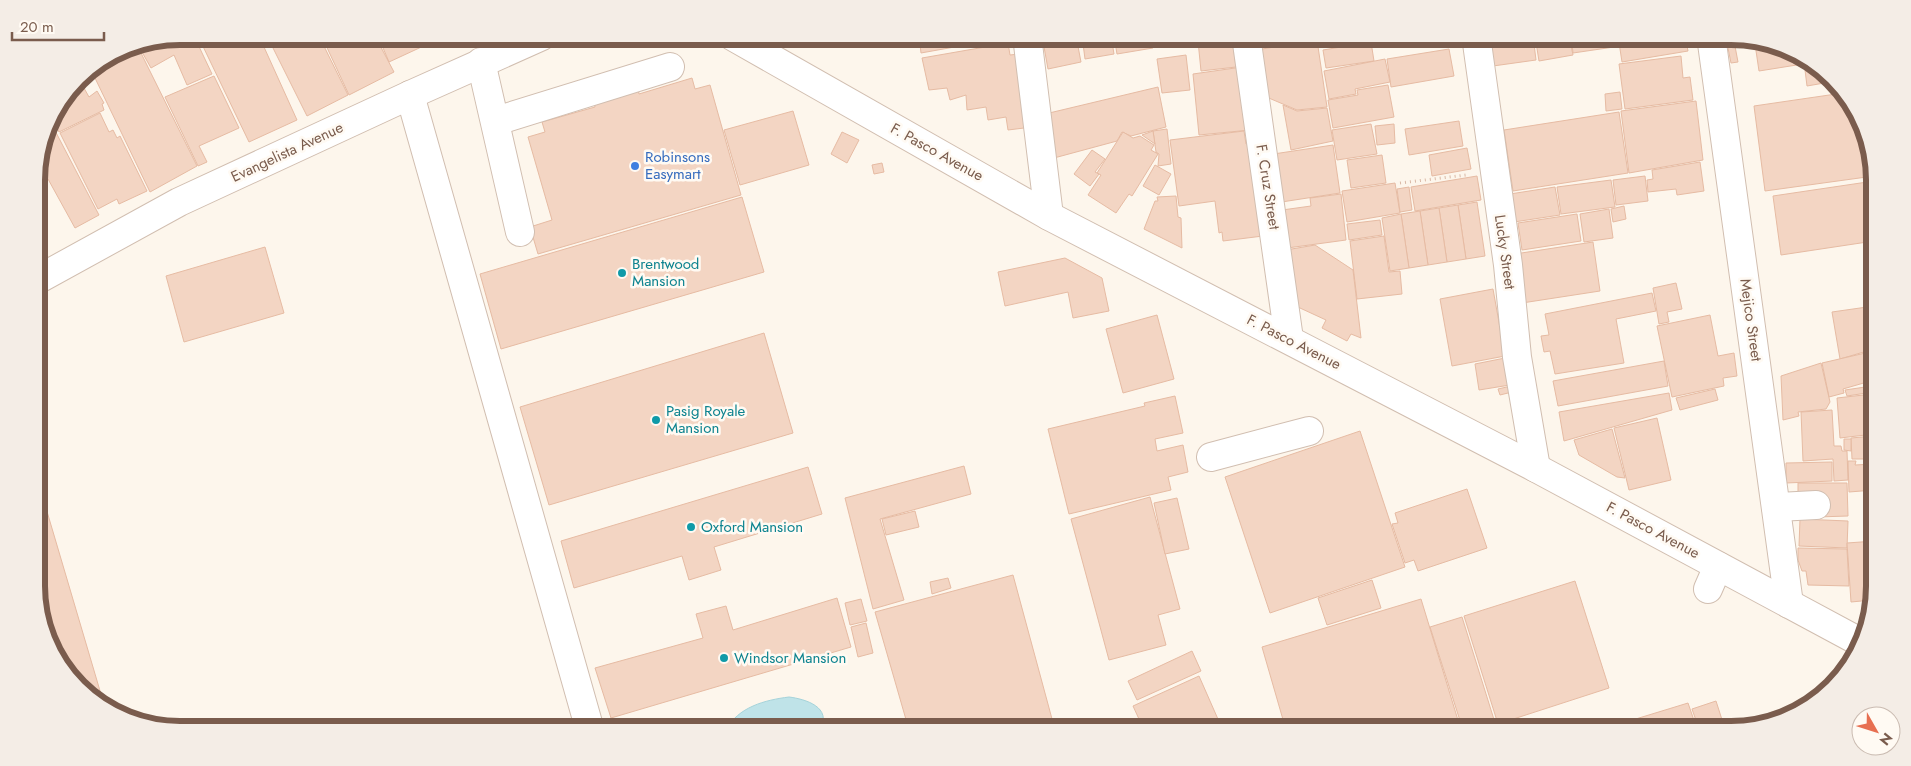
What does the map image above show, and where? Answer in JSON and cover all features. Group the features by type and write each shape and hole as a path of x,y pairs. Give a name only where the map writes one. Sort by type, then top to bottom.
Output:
{"street":[{"name":"Evangelista Avenue","path":"45,276 179,202 481,62 510,45"},
{"name":"F. Pasco Avenue","path":"748,45 1049,216 1536,468 1713,577 1789,604 1855,639"},
{"path":"1028,45 1049,216"},
{"name":"F. Cruz Street","path":"1247,45 1289,339"},
{"name":"Lucky Street","path":"1477,45 1508,265 1517,357 1536,468"},
{"name":"Mejico Street","path":"1718,45 1789,604"},
{"path":"481,62 520,232"},
{"path":"496,121 670,67"},
{"path":"410,95 587,721"},
{"path":"1211,457 1309,431"},
{"path":"1776,507 1816,505"}],"path":[{"path":"1400,183 1494,172"}],"water":[{"path":"789,697 809,702 820,710 823,715 823,721 732,721 745,710 771,700"}],"building":[{"path":"171,45 198,45 212,74 187,85 174,55 151,68 141,51"},
{"path":"202,45 263,45 297,120 249,142"},
{"path":"272,45 323,45 348,95 307,116"},
{"path":"326,45 380,45 394,72 349,95"},
{"path":"382,45 426,45 389,62"},
{"path":"920,45 966,45 921,53"},
{"path":"997,45 1008,45 1010,55 1019,54 1024,128 1008,130 1006,117 988,120 986,107 967,110 966,95 950,100 947,88 929,90 922,58"},
{"path":"1044,45 1078,45 1081,62 1048,69"},
{"path":"1083,45 1112,45 1114,54 1085,59"},
{"path":"1116,45 1153,45 1153,48 1117,54"},
{"path":"1198,45 1233,45 1236,67 1201,71"},
{"path":"1287,45 1318,45 1327,107 1297,110 1257,93 1250,51"},
{"path":"1353,45 1371,45 1374,61 1326,68 1323,50"},
{"path":"1490,45 1534,45 1536,60 1493,66"},
{"path":"1536,45 1571,45 1573,55 1539,61"},
{"path":"1572,45 1614,45 1614,47 1573,53"},
{"path":"1619,45 1687,45 1688,51 1622,62"},
{"path":"1727,45 1735,45 1738,62 1731,63"},
{"path":"1756,48 1774,52 1800,64 1759,71"},
{"path":"1449,49 1454,76 1391,87 1387,59"},
{"path":"140,51 197,166 150,192 95,78 113,63"},
{"path":"1186,55 1190,90 1162,93 1157,59"},
{"path":"1681,56 1683,78 1690,77 1693,100 1625,109 1619,64"},
{"path":"1385,59 1390,82 1355,89 1356,94 1329,99 1324,71"},
{"path":"1242,67 1250,130 1199,135 1193,74"},
{"path":"1805,67 1824,83 1807,86"},
{"path":"214,76 239,128 199,146 207,162 198,166 165,97"},
{"name":"Robinsons Easymart","path":"692,78 695,89 710,85 741,195 538,254 530,227 552,220 528,137 545,132 542,122 595,107 594,101 638,88 639,94"},
{"path":"1388,85 1394,117 1333,128 1328,100 1358,95 1357,90"},
{"path":"1158,87 1166,127 1131,136 1122,132 1117,141 1054,158 1045,114"},
{"path":"84,88 89,97 97,91 104,103 102,104 104,110 59,132 56,126 76,94"},
{"path":"1620,92 1622,109 1606,111 1605,94"},
{"path":"1835,94 1856,128 1865,163 1866,177 1765,191 1754,106"},
{"path":"1696,101 1703,160 1629,173 1621,111"},
{"path":"1283,105 1297,111 1327,108 1333,141 1291,150"},
{"path":"793,111 809,165 740,185 724,130"},
{"path":"1619,112 1628,173 1513,191 1504,130"},
{"path":"100,113 109,132 113,130 117,138 120,136 147,191 119,204 117,199 98,209 60,133"},
{"path":"1459,121 1463,146 1409,155 1405,129"},
{"path":"1371,124 1377,154 1337,160 1332,130"},
{"path":"1394,124 1395,143 1377,145 1375,126"},
{"path":"1167,129 1171,164 1158,166 1159,154 1156,152 1153,131"},
{"path":"55,130 99,215 75,228 48,179 45,181 46,163"},
{"path":"1153,131 1155,144 1142,135"},
{"path":"1244,131 1246,144 1252,143 1263,236 1223,241 1222,232 1219,233 1215,201 1179,206 1170,140"},
{"path":"842,132 859,140 847,163 831,154"},
{"path":"1123,132 1133,138 1140,136 1154,145 1151,150 1158,154 1132,196 1129,194 1116,213 1088,195 1101,175 1097,173"},
{"path":"1333,145 1340,193 1275,203 1267,155"},
{"path":"1467,148 1471,169 1432,176 1429,155"},
{"path":"1092,150 1105,159 1095,172 1099,174 1090,186 1074,174"},
{"path":"1382,155 1386,183 1351,188 1347,160"},
{"path":"1700,162 1704,191 1677,195 1676,189 1648,192 1647,180 1653,179 1652,170"},
{"path":"882,163 884,172 874,174 872,165"},
{"path":"1155,165 1171,174 1159,195 1143,186"},
{"path":"1477,176 1481,200 1415,211 1411,187"},
{"path":"1645,176 1648,201 1616,205 1613,180"},
{"path":"1611,180 1615,207 1561,214 1557,187"},
{"path":"1866,182 1866,242 1781,255 1773,196"},
{"path":"1395,183 1400,213 1347,222 1342,191"},
{"path":"1409,187 1412,210 1400,212 1397,189"},
{"path":"1555,187 1560,215 1514,222 1510,194"},
{"path":"1341,194 1346,240 1280,249 1275,211 1311,206 1310,198"},
{"path":"1176,196 1178,217 1181,218 1182,248 1144,229 1155,201 1158,201 1157,197"},
{"name":"Brentwood Mansion","path":"742,197 764,272 501,349 480,274"},
{"path":"1477,202 1485,256 1466,259 1458,205"},
{"path":"1458,205 1466,259 1447,262 1439,208"},
{"path":"1624,206 1626,219 1613,222 1611,209"},
{"path":"1439,208 1447,262 1428,265 1420,211"},
{"path":"1609,209 1613,238 1584,242 1580,214"},
{"path":"1420,211 1428,265 1409,268 1401,214"},
{"path":"1401,214 1409,268 1390,271 1382,218"},
{"path":"1577,214 1581,241 1522,250 1518,223"},
{"path":"1380,220 1382,235 1349,240 1347,224"},
{"path":"1384,236 1389,272 1400,271 1402,294 1357,299 1350,241"},
{"path":"1593,242 1600,291 1522,303 1515,254"},
{"path":"1315,245 1353,270 1361,338 1351,334 1347,341 1322,328 1326,320 1287,302 1280,251"},
{"path":"265,247 284,313 184,342 166,276"},
{"path":"1065,258 1102,278 1109,311 1073,318 1068,292 1005,306 998,272"},
{"path":"1676,283 1682,309 1667,312 1669,322 1659,324 1653,288"},
{"path":"1493,289 1505,356 1452,366 1440,299"},
{"path":"1652,293 1656,311 1616,319 1624,363 1555,374 1550,351 1544,352 1541,336 1549,335 1545,314"},
{"path":"1866,307 1866,351 1840,359 1832,312"},
{"path":"1157,315 1174,379 1123,393 1106,329"},
{"path":"1710,315 1718,356 1734,353 1737,376 1723,378 1724,386 1672,397 1657,326"},
{"name":"Pasig Royale Mansion","path":"764,333 793,433 549,505 520,407"},
{"path":"1866,353 1866,382 1843,389 1844,393 1829,397 1822,363"},
{"path":"1505,358 1510,385 1479,390 1475,364"},
{"path":"1664,361 1668,386 1558,406 1553,381"},
{"path":"1821,363 1830,402 1826,409 1798,412 1799,416 1783,420 1781,376"},
{"path":"1511,386 1512,392 1500,395 1498,389"},
{"path":"1866,387 1866,393 1847,396 1845,390"},
{"path":"1715,389 1718,400 1680,410 1676,398"},
{"path":"1669,393 1672,410 1564,441 1559,412"},
{"path":"1866,395 1866,435 1840,438 1837,398"},
{"path":"1175,396 1183,433 1155,439 1157,451 1183,445 1188,472 1168,477 1171,490 1069,514 1048,429 1145,406 1144,403"},
{"path":"1832,410 1834,446 1841,446 1842,451 1847,451 1848,480 1834,481 1833,459 1803,461 1801,412"},
{"path":"1657,418 1671,480 1629,490 1614,428"},
{"path":"1612,429 1625,478 1617,477 1579,455 1574,440"},
{"path":"1360,431 1405,567 1270,613 1225,477"},
{"path":"1866,437 1866,459 1852,459 1851,438"},
{"path":"1844,439 1851,439 1851,451 1844,450"},
{"path":"1848,461 1856,461 1855,465 1866,464 1866,491 1849,492"},
{"path":"1832,462 1832,481 1786,483 1786,463"},
{"path":"964,466 971,494 880,519 904,600 873,609 845,498"},
{"name":"Oxford Mansion","path":"808,467 822,514 714,547 721,570 689,580 682,556 574,588 561,541"},
{"path":"1798,483 1847,483 1848,516 1817,517 1798,504"},
{"path":"1467,489 1487,548 1418,571 1414,560 1405,563 1392,524 1398,523 1395,513"},
{"path":"1150,497 1180,609 1158,615 1166,645 1109,660 1071,519"},
{"path":"1177,498 1189,549 1165,554 1154,503"},
{"path":"45,505 101,695 79,675 68,661 52,629 45,595"},
{"path":"915,511 919,527 886,535 882,519"},
{"path":"1800,519 1848,521 1847,548 1799,546"},
{"path":"1866,542 1865,601 1851,602 1847,543"},
{"path":"1798,548 1847,549 1849,586 1808,585 1806,571 1802,571 1798,560"},
{"path":"1013,575 1053,721 906,721 875,612"},
{"path":"948,578 951,588 932,594 930,582"},
{"path":"1372,580 1381,608 1327,625 1318,598"},
{"path":"1575,581 1609,688 1507,721 1497,721 1464,616"},
{"name":"Windsor Mansion","path":"837,598 851,647 611,718 595,668 703,638 696,614 726,606 733,630"},
{"path":"861,599 867,621 850,625 845,603"},
{"path":"1421,599 1458,721 1283,721 1262,647"},
{"path":"1462,617 1494,721 1460,721 1430,627"},
{"path":"866,623 873,653 858,657 851,627"},
{"path":"1192,651 1201,671 1137,700 1128,681"},
{"path":"1199,676 1219,721 1140,721 1133,706"},
{"path":"1716,701 1722,721 1696,721 1692,709"},
{"path":"1688,703 1694,721 1629,721"}],"place":[{"name":"Robinsons Easymart","path":"635,166"},
{"name":"Brentwood Mansion","path":"622,273"},
{"name":"Pasig Royale Mansion","path":"656,420"},
{"name":"Oxford Mansion","path":"691,527"},
{"name":"Windsor Mansion","path":"724,658"}]}
